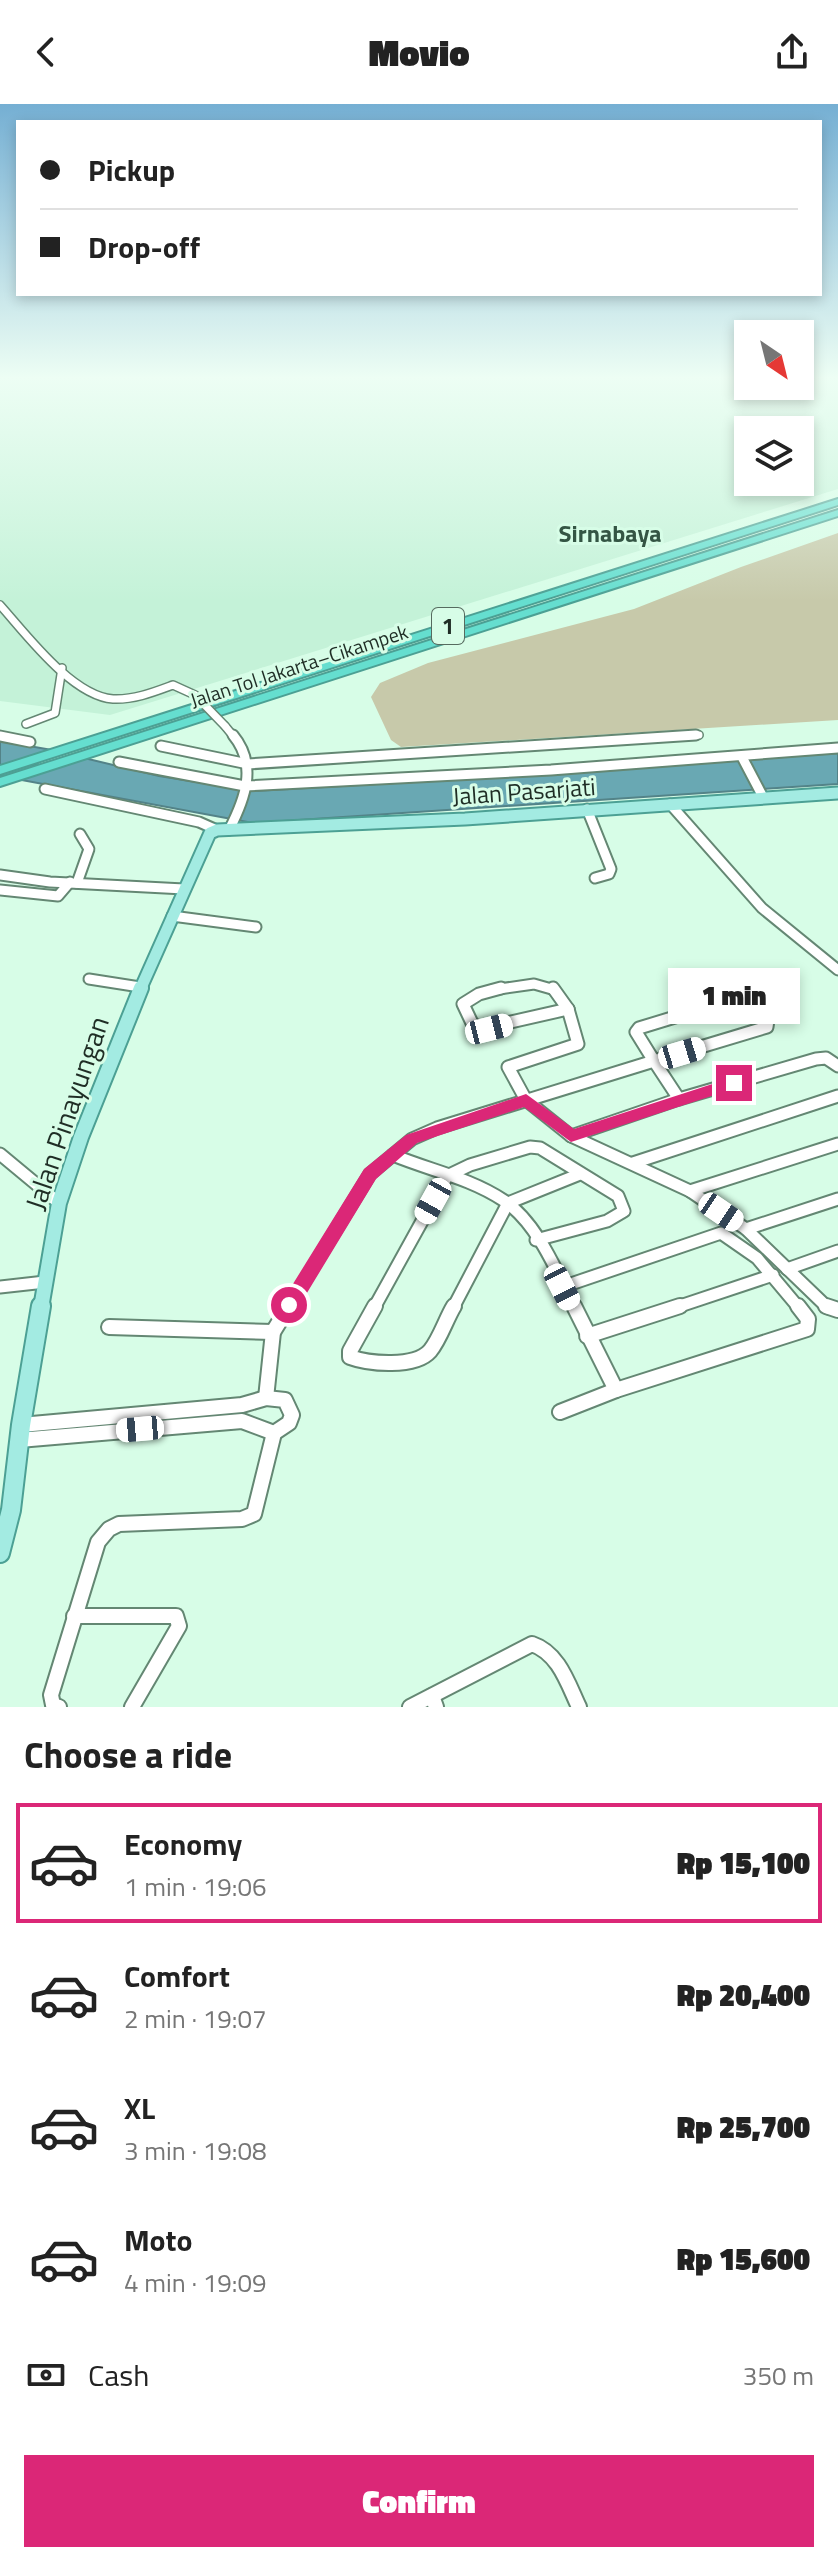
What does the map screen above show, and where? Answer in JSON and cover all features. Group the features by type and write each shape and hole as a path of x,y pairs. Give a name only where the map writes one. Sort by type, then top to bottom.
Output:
{"highway":[{"name":"Jalan Tol Jakarta–Cikampek","path":"2,778 58,751 838,502"},
{"name":"Jalan Tol Jakarta–Cikampek","path":"2,778 80,757 838,513"},
{"path":"688,568 760,538"},
{"path":"421,648 496,630"}],"main road":[{"name":"Jalan Pasarjati","path":"223,828 465,819 670,804 761,793 838,793"},
{"name":"Jalan Pinayungan","path":"0,1553 11,1510 20,1432 59,1203 99,1087 140,987 210,833 223,828"}],"street":[{"path":"0,605 85,689 106,698 132,698 173,685 195,695 225,726 246,755 248,764 244,788 223,828 45,789"},
{"path":"26,724 55,713 62,668"},
{"path":"161,746 248,764 699,735"},
{"path":"0,736 30,742"},
{"path":"119,762 244,788 744,761 838,748"},
{"path":"744,761 761,793"},
{"path":"670,804 762,908 838,970"},
{"path":"587,809 611,869 609,874 595,878"},
{"path":"0,890 58,896 73,882 89,849 80,834"},
{"path":"0,875 184,889"},
{"path":"172,916 256,927"},
{"path":"89,979 140,987"},
{"path":"568,1009 480,1029 472,1023 463,1004 469,997 534,982 554,988 568,1009 578,1044 508,1067 526,1100 571,1136 690,1191 746,1229 830,1309 838,1310"},
{"path":"266,1398 273,1332 370,1174 412,1139 437,1128 654,1061 769,1024 741,998 639,1028 636,1032 654,1061 679,1099"},
{"path":"571,1136 679,1099 816,1059 826,1058 838,1066"},
{"path":"633,1163 838,1096"},
{"path":"690,1191 838,1144"},
{"path":"536,1240 607,1221 624,1211 624,1206 618,1196 540,1148 530,1147 470,1165 447,1176 350,1351 350,1357 356,1360 419,1359 429,1352 508,1203 580,1174"},
{"path":"0,1154 59,1203"},
{"path":"393,1155 508,1203 536,1240 616,1390"},
{"path":"746,1229 838,1199"},
{"path":"560,1412 616,1390 807,1329 808,1319 773,1275 732,1237 721,1233 562,1287"},
{"path":"787,1269 838,1251"},
{"path":"587,1336 773,1275"},
{"path":"0,1287 45,1282"},
{"path":"109,1327 273,1332"},
{"path":"20,1432 232,1406 266,1398 285,1400 290,1407 289,1423 274,1433 254,1514 242,1519 119,1524 109,1529 98,1542 51,1695 53,1705 59,1707"},
{"path":"231,1422 232,1406"},
{"path":"20,1432 242,1421 274,1433"},
{"path":"74,1616 176,1616 179,1626 132,1707"},
{"path":"410,1707 434,1701 537,1644 545,1649 562,1672 579,1707"}],"shaded area":[{"path":"0,452 734,452 734,496 814,496 814,452 838,452 838,489 110,715 0,701"},
{"path":"838,533 838,720 401,747 391,740 371,697 380,683 428,663 634,609"}],"water":[{"path":"0,741 58,751 16,776 80,757 159,776 252,791 539,775 838,753 838,784 253,823 0,776"}],"district":[{"name":"Sirnabaya","path":"610,534"}],"route":[{"path":"289,1305 370,1174 412,1139 526,1100 571,1136 734,1083"}]}
